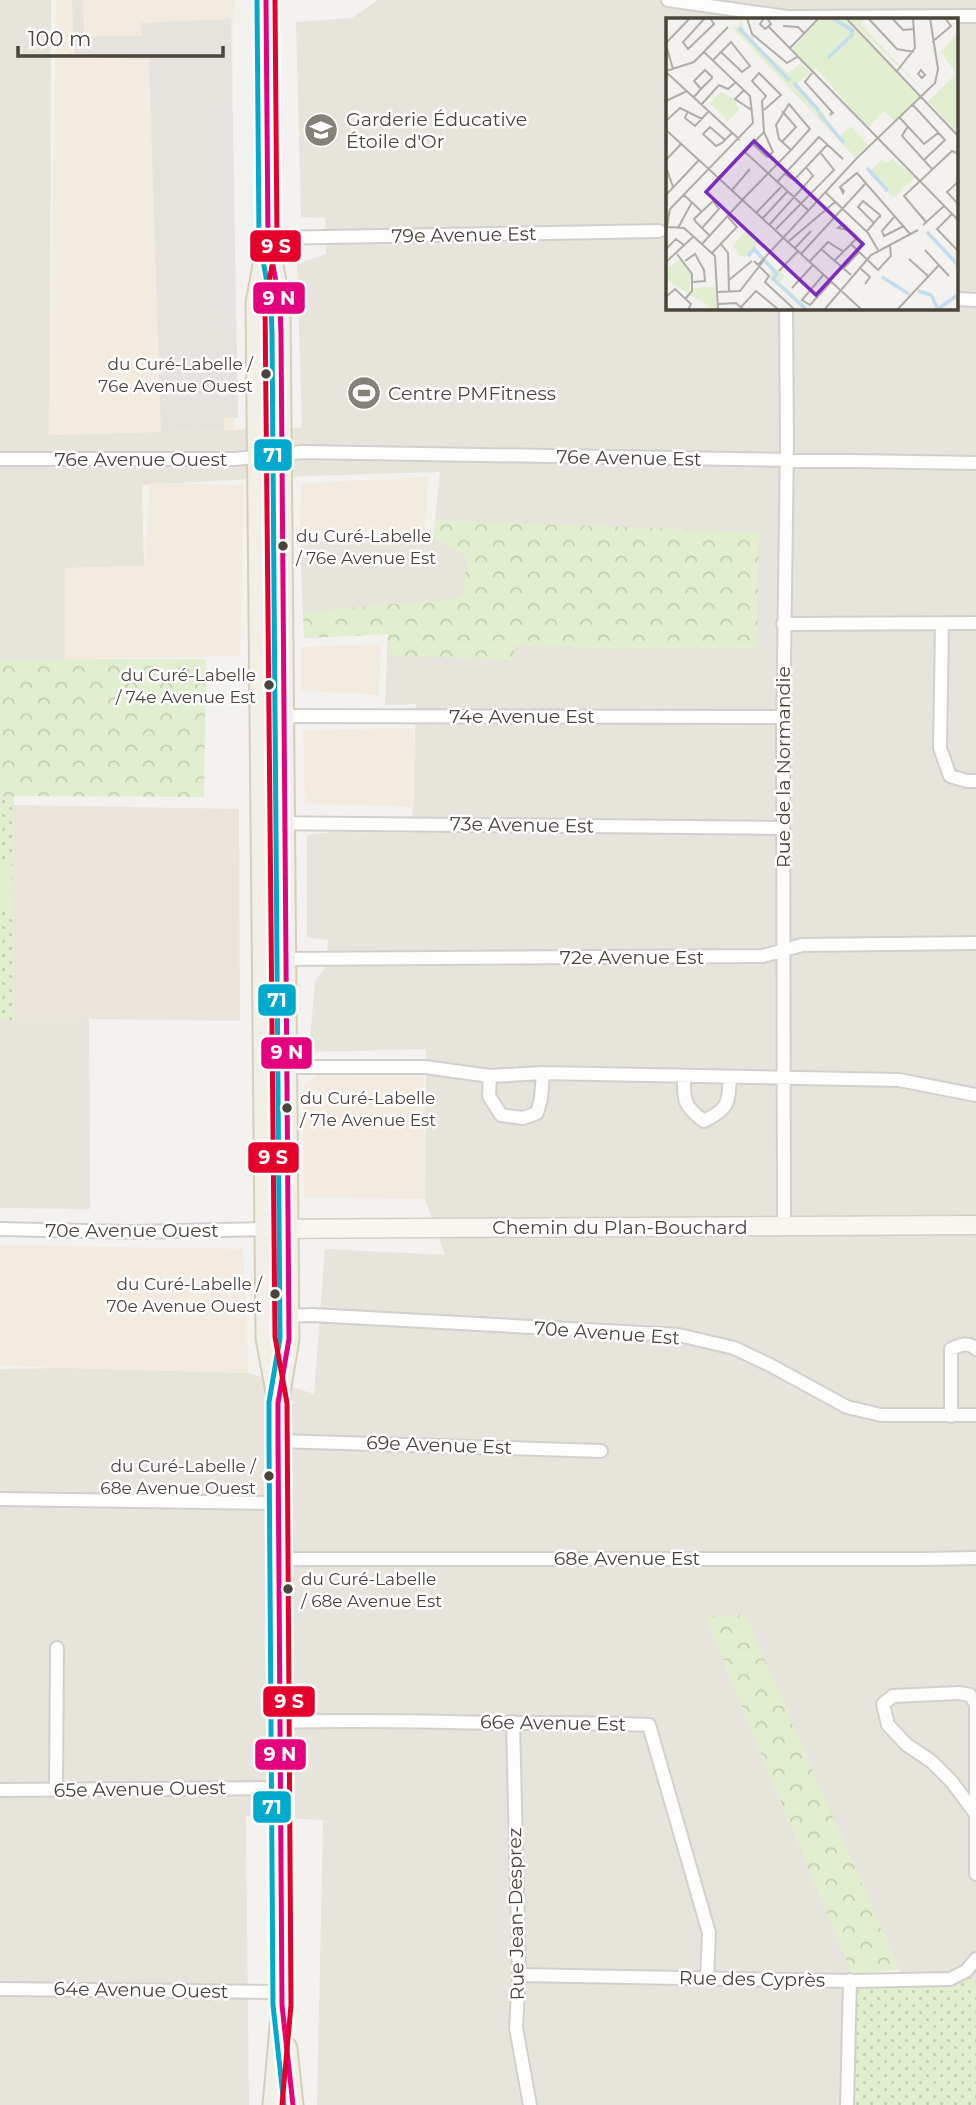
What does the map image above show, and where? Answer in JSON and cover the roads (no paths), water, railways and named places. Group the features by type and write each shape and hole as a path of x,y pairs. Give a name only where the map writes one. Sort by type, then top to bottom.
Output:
{"main road":[{"path":"266,0 268,238 280,304 289,1229 289,1339 278,1404 282,1998 273,2105"},
{"path":"268,238 256,303 265,1338 278,1404"},
{"path":"282,1998 293,2105"}],"street":[{"path":"668,0 787,18 976,16"},
{"name":"79e Avenue Est","path":"268,238 659,231"},
{"path":"958,299 976,300"},
{"name":"Rue de la Normandie","path":"784,1226 782,828 786,310"},
{"name":"76e Avenue Ouest","path":"0,459 235,459 282,453"},
{"name":"76e Avenue Est","path":"282,453 976,463"},
{"path":"783,624 976,623"},
{"path":"942,624 940,748 950,776 976,781"},
{"name":"74e Avenue Est","path":"260,716 783,717"},
{"name":"73e Avenue Est","path":"261,823 782,828"},
{"name":"72e Avenue Est","path":"286,959 763,956 802,944 976,943"},
{"path":"287,1067 425,1067 490,1076 543,1073 899,1080 976,1095"},
{"path":"490,1076 489,1096 501,1115 523,1118 537,1113 543,1073"},
{"path":"684,1076 684,1099 691,1112 704,1121 718,1114 729,1101 730,1077"},
{"name":"Chemin du Plan-Bouchard","path":"264,1230 976,1225"},
{"name":"70e Avenue Ouest","path":"0,1229 123,1232 264,1230"},
{"name":"70e Avenue Est","path":"289,1316 312,1315 679,1335 734,1348 847,1407 881,1415 951,1416 975,1411"},
{"path":"951,1416 951,1349 963,1344 976,1349"},
{"name":"69e Avenue Est","path":"278,1441 601,1451"},
{"path":"0,1499 278,1503"},
{"name":"68e Avenue Est","path":"278,1559 976,1558"},
{"path":"57,1648 57,1790"},
{"path":"975,1813 952,1782 931,1761 907,1745 888,1725 883,1704 893,1696 959,1693 970,1695 976,1704 976,1874"},
{"name":"66e Avenue Est","path":"280,1721 415,1720 649,1725 709,1933 707,1978"},
{"name":"Rue Jean-Desprez","path":"513,1722 519,1975 516,2028 530,2105"},
{"name":"65e Avenue Ouest","path":"0,1790 281,1788"},
{"name":"Rue des Cyprès","path":"519,1975 950,1979 966,1971 976,1959"},
{"path":"847,2105 850,1980"},
{"name":"64e Avenue Ouest","path":"0,1989 282,1998"}],"place":[{"name":"Garderie Éducative Étoile d'Or","path":"321,130"},
{"name":"du Curé-Labelle / 76e Avenue Ouest","path":"266,374"},
{"name":"Centre PMFitness","path":"364,393"},
{"name":"du Curé-Labelle / 76e Avenue Est","path":"283,546"},
{"name":"du Curé-Labelle / 74e Avenue Est","path":"269,685"},
{"name":"du Curé-Labelle / 71e Avenue Est","path":"287,1108"},
{"name":"du Curé-Labelle / 70e Avenue Ouest","path":"275,1294"},
{"name":"du Curé-Labelle / 68e Avenue Ouest","path":"269,1476"},
{"name":"du Curé-Labelle / 68e Avenue Est","path":"288,1589"}]}
